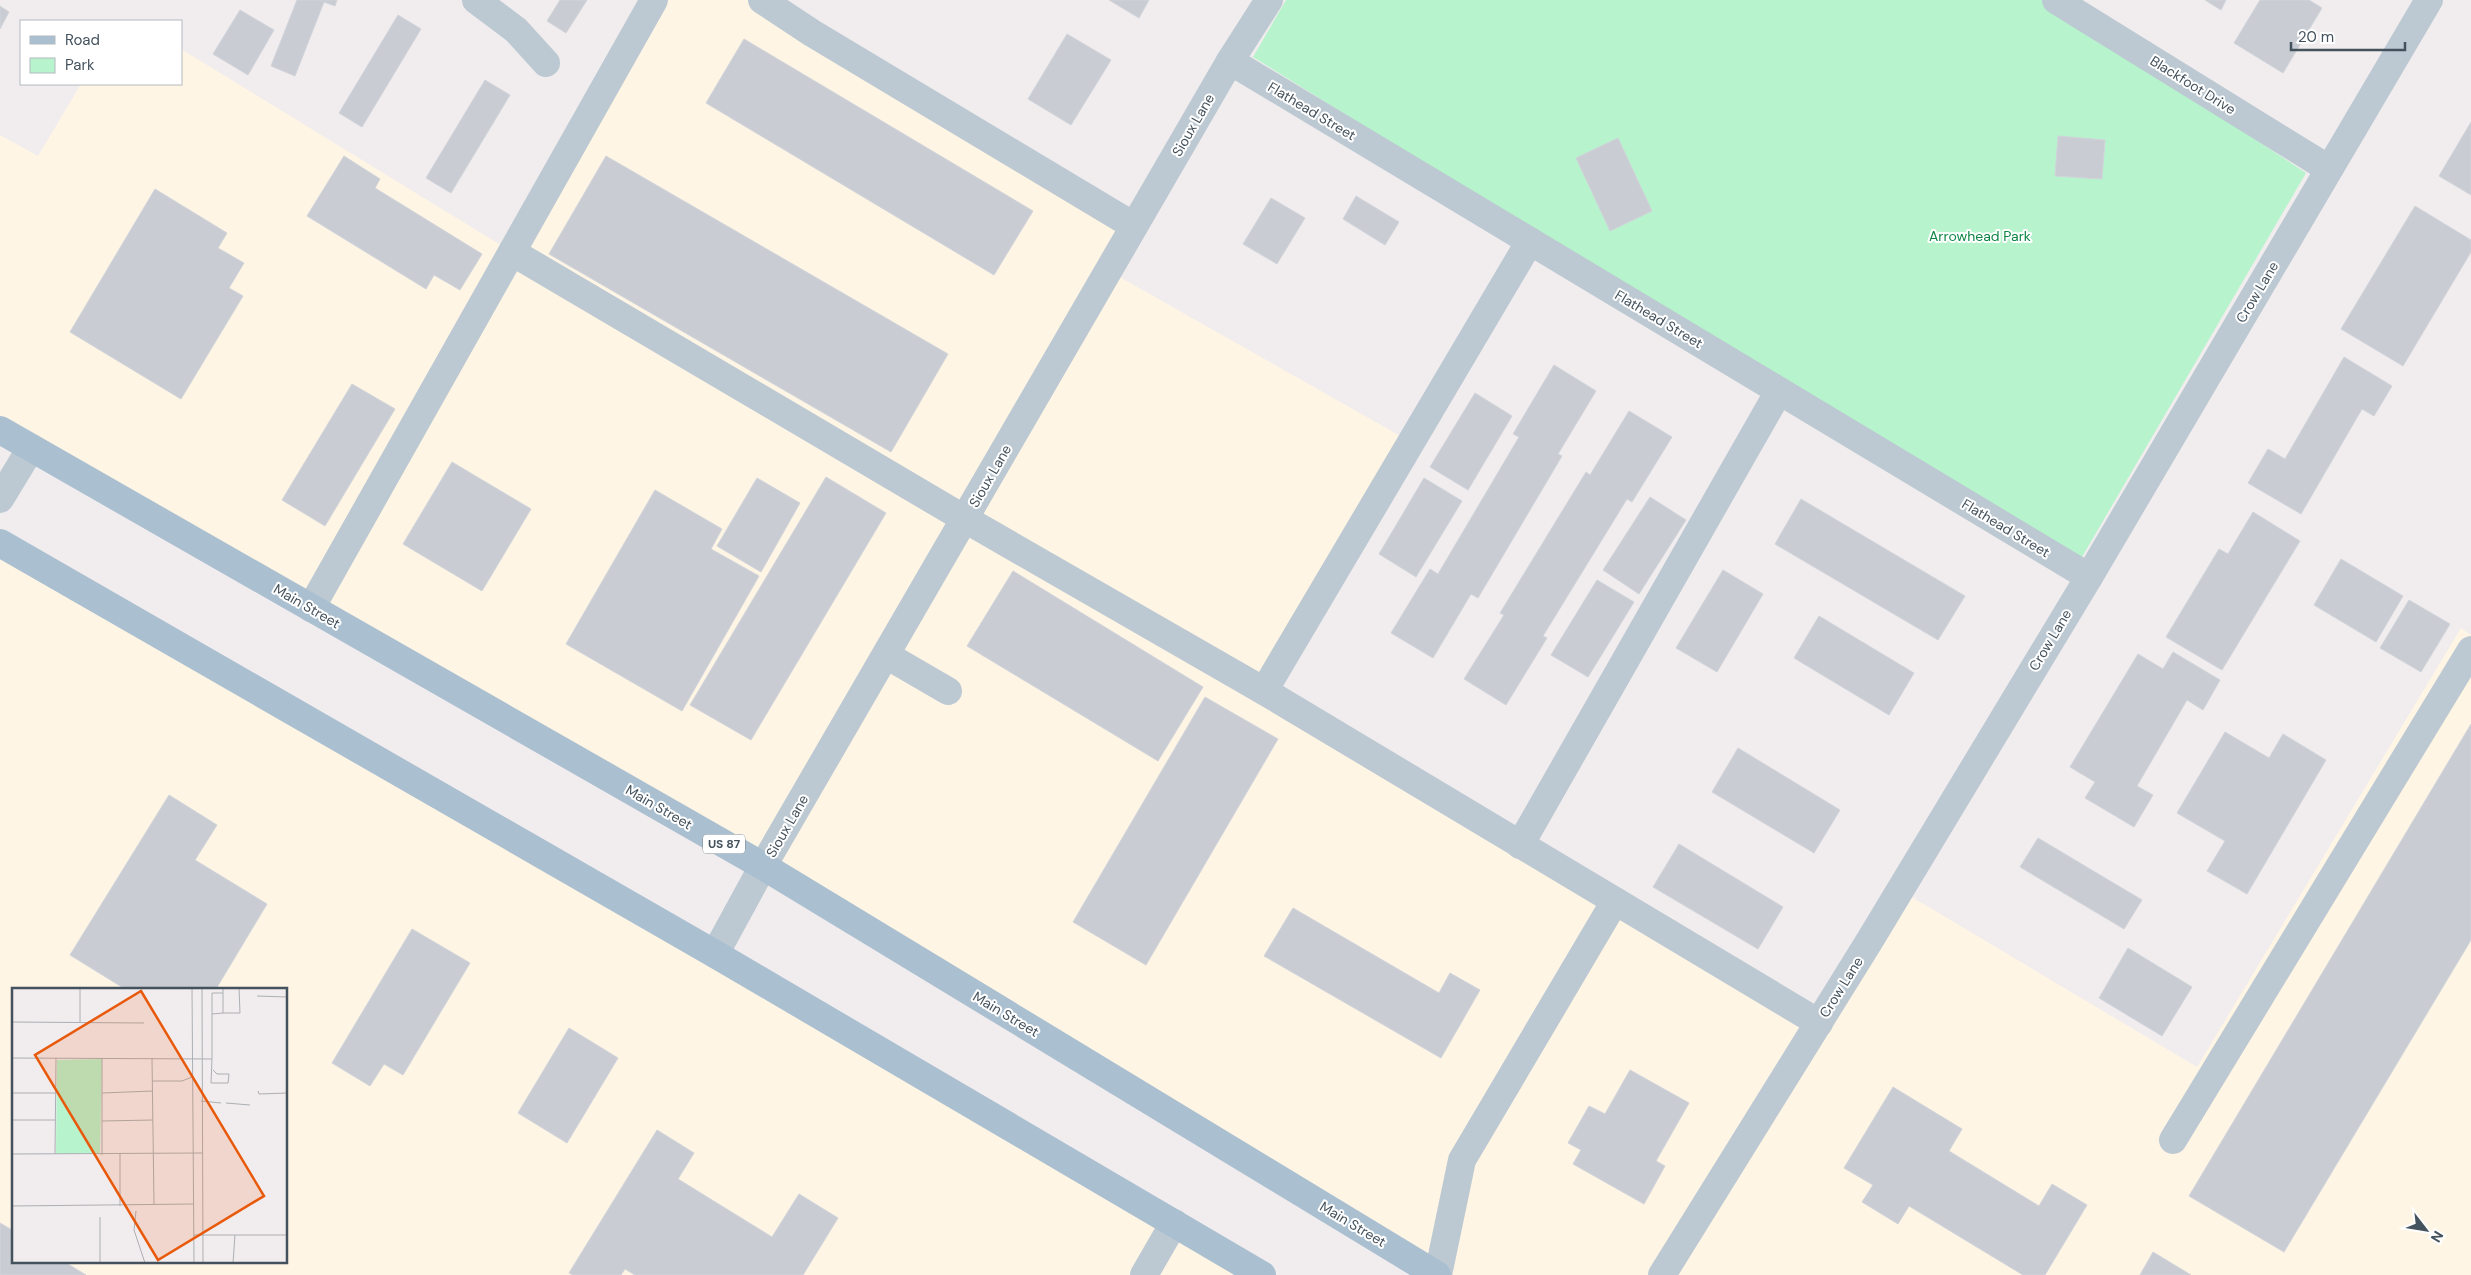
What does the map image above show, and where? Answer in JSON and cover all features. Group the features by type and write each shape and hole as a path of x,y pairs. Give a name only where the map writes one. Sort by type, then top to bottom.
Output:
{"main road":[{"name":"Main Street","path":"0,430 763,866 1437,1275"},
{"path":"0,542 715,954 1262,1275"}],"street":[{"path":"476,0 516,30 546,63"},
{"path":"311,608 654,0"},
{"path":"762,0 812,33 1134,226"},
{"name":"Sioux Lane","path":"715,954 763,866 1134,226 1230,61 1269,0"},
{"name":"Blackfoot Drive","path":"2056,0 2329,169"},
{"name":"Crow Lane","path":"1662,1275 1818,1023 2089,577 2429,0"},
{"name":"Flathead Street","path":"1230,61 2089,577"},
{"path":"1264,691 1530,241"},
{"path":"512,252 965,519 1264,691 1818,1023"},
{"path":"1520,845 1779,391"},
{"path":"0,500 31,448"},
{"path":"2173,1140 2471,650"},
{"path":"886,655 948,691"},
{"path":"1437,1275 1462,1160 1615,901"},
{"path":"1144,1275 1174,1223"}],"shaded area":[{"path":"654,0 766,0 1134,226 1109,271 1411,442 1264,691 1818,1022 1900,890 2197,1067 2461,628 2471,635 2471,1275 1437,1275 0,427 0,135 38,156 80,85 182,85 182,50 512,252"},
{"path":"0,543 1260,1275 0,1275"}],"green space":[{"name":"Arrowhead Park","path":"1286,0 2044,0 2306,173 2075,569 1253,57"}],"building":[{"path":"297,0 337,0 335,6 324,2 295,76 271,66"},
{"path":"560,0 587,0 566,33 547,21"},
{"path":"1109,0 1149,0 1139,18"},
{"path":"2205,0 2226,0 2221,10"},
{"path":"2260,0 2309,0 2322,8 2283,73 2234,43"},
{"path":"0,6 9,12 0,29"},
{"path":"240,10 274,30 248,75 213,54"},
{"path":"398,15 421,29 362,127 339,113"},
{"path":"1067,34 1111,60 1071,125 1028,99"},
{"path":"744,39 1033,211 994,275 706,103"},
{"path":"485,80 510,95 451,193 426,178"},
{"path":"2471,122 2471,195 2439,176"},
{"path":"2058,136 2105,140 2102,179 2055,176"},
{"path":"1618,138 1652,211 1610,231 1576,158"},
{"path":"344,156 380,179 375,188 482,254 460,290 434,275 426,289 307,216"},
{"path":"606,156 948,354 891,452 549,254"},
{"path":"155,189 227,233 218,248 244,263 229,288 243,296 181,399 70,332"},
{"path":"1356,196 1399,222 1385,245 1343,219"},
{"path":"1271,198 1305,218 1277,264 1243,244"},
{"path":"2415,206 2471,240 2471,252 2403,366 2341,329"},
{"path":"2344,357 2392,386 2374,416 2362,409 2301,514 2248,483 2268,449 2285,459"},
{"path":"1554,365 1596,391 1558,454 1562,456 1478,598 1471,594 1433,658 1391,633 1430,569 1438,574 1519,437 1513,434"},
{"path":"352,384 395,409 325,526 282,500"},
{"path":"1475,393 1512,416 1468,490 1430,467"},
{"path":"1629,411 1672,437 1632,502 1627,499 1543,636 1547,638 1506,705 1464,679 1504,615 1500,613 1586,472 1590,475"},
{"path":"452,462 531,509 482,591 403,544"},
{"path":"826,477 886,513 751,740 690,705"},
{"path":"757,478 800,503 761,572 717,546"},
{"path":"1424,478 1462,501 1416,577 1379,554"},
{"path":"655,490 722,529 711,549 759,576 682,711 566,644"},
{"path":"1650,497 1686,520 1639,594 1603,570"},
{"path":"1801,499 1965,596 1938,640 1775,544"},
{"path":"2253,512 2300,541 2222,670 2166,637 2219,549 2228,554"},
{"path":"2341,559 2403,596 2376,642 2314,605"},
{"path":"1723,570 1763,594 1717,672 1676,648"},
{"path":"1013,571 1203,687 1158,761 967,646"},
{"path":"1597,580 1634,602 1588,677 1551,655"},
{"path":"2409,600 2450,624 2421,672 2380,648"},
{"path":"1819,616 1914,673 1889,715 1794,658"},
{"path":"2173,652 2220,680 2203,710 2187,700 2137,786 2153,795 2134,827 2085,798 2095,782 2070,767 2138,654 2163,669"},
{"path":"1205,697 1278,739 1146,965 1073,922"},
{"path":"2471,724 2471,940 2284,1252 2189,1196"},
{"path":"2225,732 2269,758 2283,734 2326,760 2247,894 2207,871 2225,841 2177,813"},
{"path":"1738,748 1840,810 1814,853 1712,792"},
{"path":"169,795 217,825 195,860 267,904 217,988 123,988 70,955"},
{"path":"2038,838 2142,900 2124,929 2020,867"},
{"path":"1679,844 1783,907 1758,949 1653,887"},
{"path":"1293,908 1439,993 1450,973 1480,990 1441,1058 1264,956"},
{"path":"412,929 470,963 403,1075 384,1064 370,1086 332,1063"},
{"path":"2128,948 2192,987 2162,1036 2099,998"},
{"path":"569,1028 618,1058 567,1143 518,1113"},
{"path":"1630,1070 1689,1103 1656,1161 1665,1166 1644,1204 1573,1164 1581,1150 1568,1143 1589,1106 1605,1114"},
{"path":"1893,1087 1962,1129 1949,1151 2039,1206 2052,1184 2087,1205 2045,1275 2023,1275 1909,1206 1898,1224 1862,1202 1873,1185 1844,1168"},
{"path":"657,1130 694,1153 678,1179 772,1237 799,1194 838,1218 803,1275 635,1275 625,1269 621,1275 573,1275 569,1273"},
{"path":"0,1223 12,1230 12,1262 65,1262 86,1275 0,1275"},
{"path":"2153,1252 2191,1275 2140,1275"}]}
